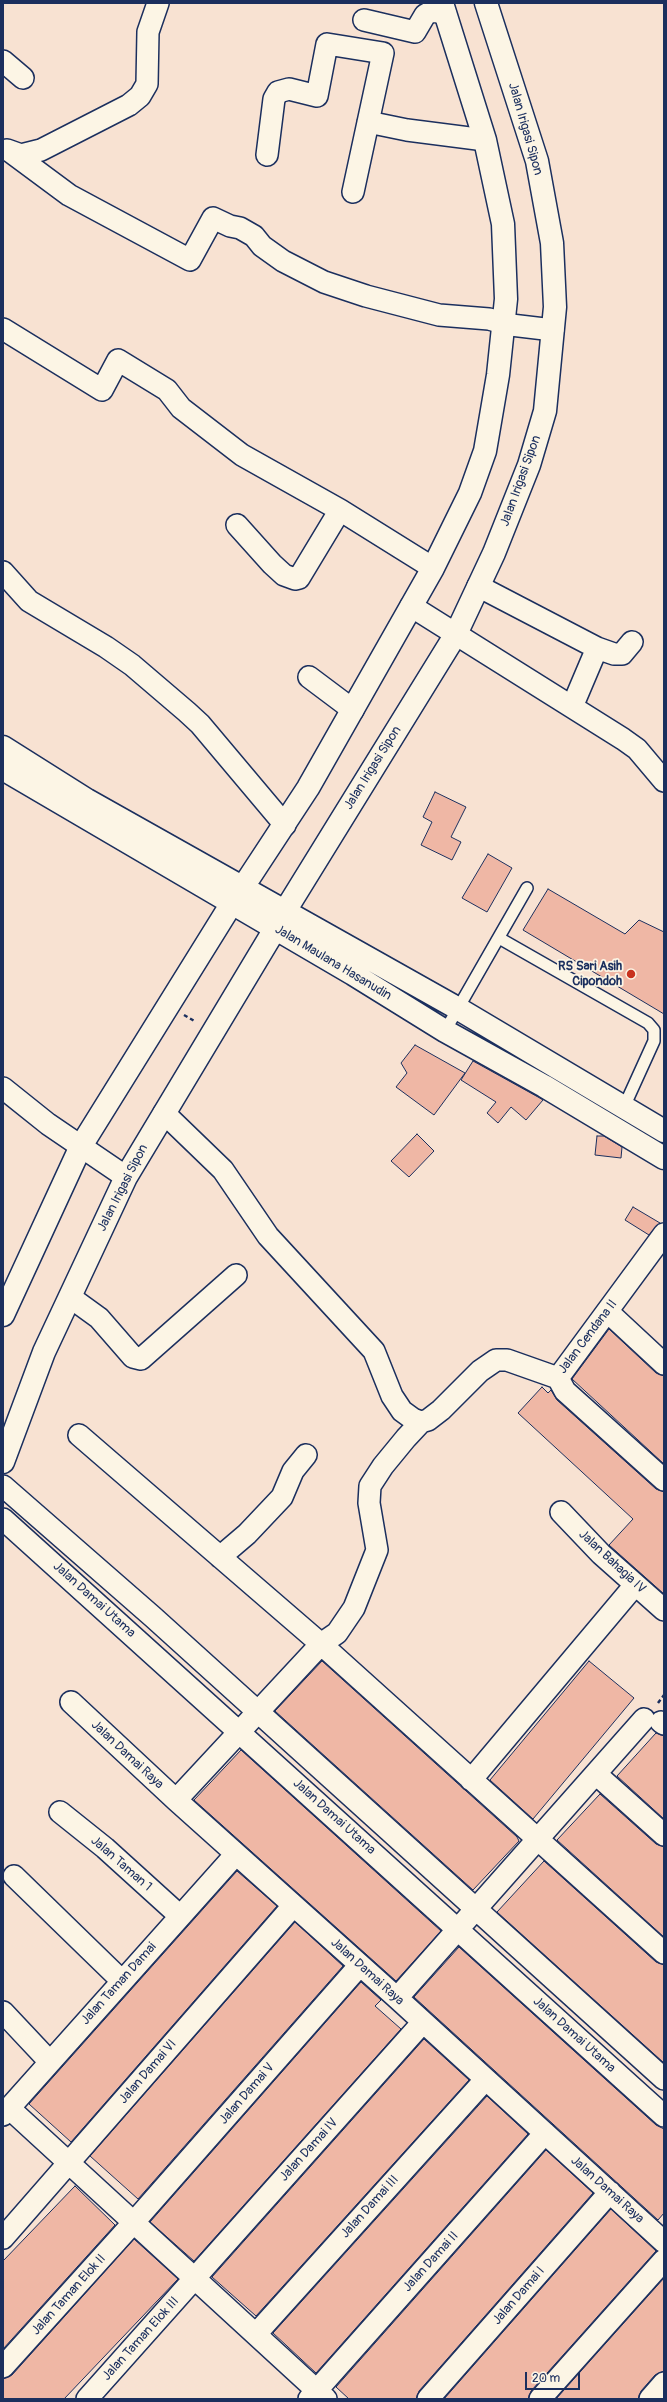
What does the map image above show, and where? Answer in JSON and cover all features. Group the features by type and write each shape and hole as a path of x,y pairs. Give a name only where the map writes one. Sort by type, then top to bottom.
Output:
{"street":[{"path":"7,150 21,155 42,150 129,105 140,96 147,84 148,32 158,3"},
{"name":"Jalan Irigasi Sipon","path":"3,1462 44,1352 124,1175 164,1113 281,914 316,860 454,633 478,586 529,465 545,411 548,330 555,307 552,243 537,161 486,3"},
{"path":"3,1315 84,1148 244,894 413,608 470,494 485,451 507,323 503,224 485,140 443,8 425,15 415,32 364,20"},
{"path":"267,155 274,99 278,92 289,89 318,96 327,44 382,53 353,192"},
{"path":"3,61 23,78"},
{"path":"368,122 407,130 485,140"},
{"path":"7,150 69,195 190,260 213,218 230,226 240,228 254,236 262,246 283,261 324,282 428,313 548,330"},
{"path":"3,328 102,390 118,360 167,390 181,408 242,455 340,510 434,568"},
{"path":"237,525 272,564 284,575 295,579 300,575 340,510"},
{"path":"3,572 29,601 106,647 132,665 200,724 280,833"},
{"path":"478,586 596,648 614,654 622,654 632,642"},
{"path":"413,608 572,706 637,749 664,781"},
{"path":"572,706 596,648"},
{"path":"309,677 353,710"},
{"name":"Jalan Maulana Hasanudin","path":"3,747 87,800 244,894"},
{"name":"Jalan Maulana Hasanudin","path":"3,769 281,914 460,1003 507,1038 664,1131"},
{"name":"Jalan Maulana Hasanudin","path":"281,914 445,1031 664,1158"},
{"path":"495,1059 507,1038"},
{"path":"3,1088 48,1124 124,1175"},
{"path":"164,1113 223,1170 268,1236 374,1352 392,1396 402,1411 413,1420 421,1422 428,1420 441,1410 480,1371 496,1360 507,1360 558,1378"},
{"name":"Jalan Cendana II","path":"664,1234 558,1378 565,1391 664,1480"},
{"path":"70,1297 99,1318 134,1358 141,1359 236,1275"},
{"path":"608,1312 664,1364"},
{"path":"176,1800 321,1644 337,1633 354,1608 377,1550 369,1503 370,1486 383,1466 421,1422"},
{"path":"79,1435 321,1644 664,1953"},
{"path":"220,1557 247,1534 282,1497 293,1471 306,1455"},
{"name":"Jalan Damai Utama","path":"3,1486 153,1617 476,1911 664,2079"},
{"name":"Jalan Bahagia IV","path":"561,1512 601,1554 664,1610"},
{"name":"Jalan Damai Utama","path":"3,1519 664,2116"},
{"path":"472,1780 635,1585"},
{"name":"Jalan Damai Raya","path":"71,1702 176,1800 397,1998 664,2242"},
{"path":"397,1998 476,1911 596,1774 656,1722"},
{"path":"596,1774 664,1835"},
{"name":"Jalan Taman 1","path":"60,1812 105,1848 180,1916"},
{"name":"Jalan Taman Damai","path":"6,2112 236,1854"},
{"path":"14,1876 122,1981"},
{"name":"Jalan Damai VI","path":"3,2238 293,1906"},
{"name":"Jalan Damai V","path":"134,2222 360,1965"},
{"path":"3,2012 50,2062"},
{"name":"Jalan Damai IV","path":"195,2279 423,2022"},
{"name":"Jalan Damai III","path":"256,2334 485,2080"},
{"path":"6,2112 69,2163 134,2222 256,2334 317,2396"},
{"name":"Jalan Damai II","path":"317,2396 545,2133"},
{"name":"Jalan Damai I","path":"428,2399 610,2192"},
{"name":"Jalan Taman Elok II","path":"3,2367 134,2222"},
{"path":"540,2399 664,2260"},
{"name":"Jalan Taman Elok III","path":"87,2399 195,2279"},
{"path":"650,2399 664,2383"}],"lane":[{"path":"445,1031 527,888"},
{"path":"499,938 648,1023 654,1030 654,1041 624,1107"}],"path":[{"path":"178,1011 202,1025"}],"building":[{"path":"435,792 466,807 451,837 461,842 452,860 421,845 432,822 423,817"},
{"path":"488,854 512,868 487,912 462,898"},
{"name":"RS Sari Asih Cipondoh","path":"548,889 625,934 639,920 664,932 664,1014 523,930"},
{"path":"415,1045 465,1073 434,1115 396,1087 407,1073 401,1063"},
{"path":"473,1061 543,1100 526,1120 511,1107 498,1123 487,1113 496,1102 461,1080"},
{"path":"417,1134 434,1151 409,1177 391,1161"},
{"path":"597,1136 604,1136 622,1147 621,1158 595,1155"},
{"path":"633,1207 660,1223 649,1235 625,1220"},
{"path":"609,1329 656,1373 664,1376 664,1464 572,1379"},
{"path":"542,1387 548,1393 551,1390 557,1400 656,1489 664,1492 664,1594 609,1545 633,1519 518,1413"},
{"path":"322,1661 517,1837 519,1841 473,1890 275,1711"},
{"path":"589,1661 634,1698 533,1819 490,1780"},
{"path":"656,1733 664,1736 664,1819 617,1776"},
{"path":"241,1750 441,1931 396,1981 194,1800"},
{"path":"600,1794 656,1844 664,1847 664,1937 557,1840"},
{"path":"544,1861 656,1962 664,1965 664,2063 497,1912"},
{"path":"237,1871 277,1906 71,2142 29,2104"},
{"path":"295,1922 343,1966 138,2199 90,2156"},
{"path":"459,1947 656,2125 664,2129 664,2213 658,2220 414,1997"},
{"path":"361,1982 381,2000 375,2006 401,2029 194,2261 150,2222"},
{"path":"424,2039 469,2080 256,2316 212,2277"},
{"path":"487,2096 528,2134 316,2373 273,2333"},
{"path":"546,2150 593,2193 419,2391 416,2399 349,2399 336,2387"},
{"path":"75,2186 115,2225 3,2349 3,2261"},
{"path":"611,2209 656,2251 531,2391 528,2399 444,2399"},
{"path":"134,2239 178,2279 64,2399 3,2399 3,2379 12,2375"},
{"path":"664,2278 664,2371 655,2375 641,2391 638,2399 556,2399"}],"place":[{"name":"RS Sari Asih Cipondoh","path":"631,974"}]}
